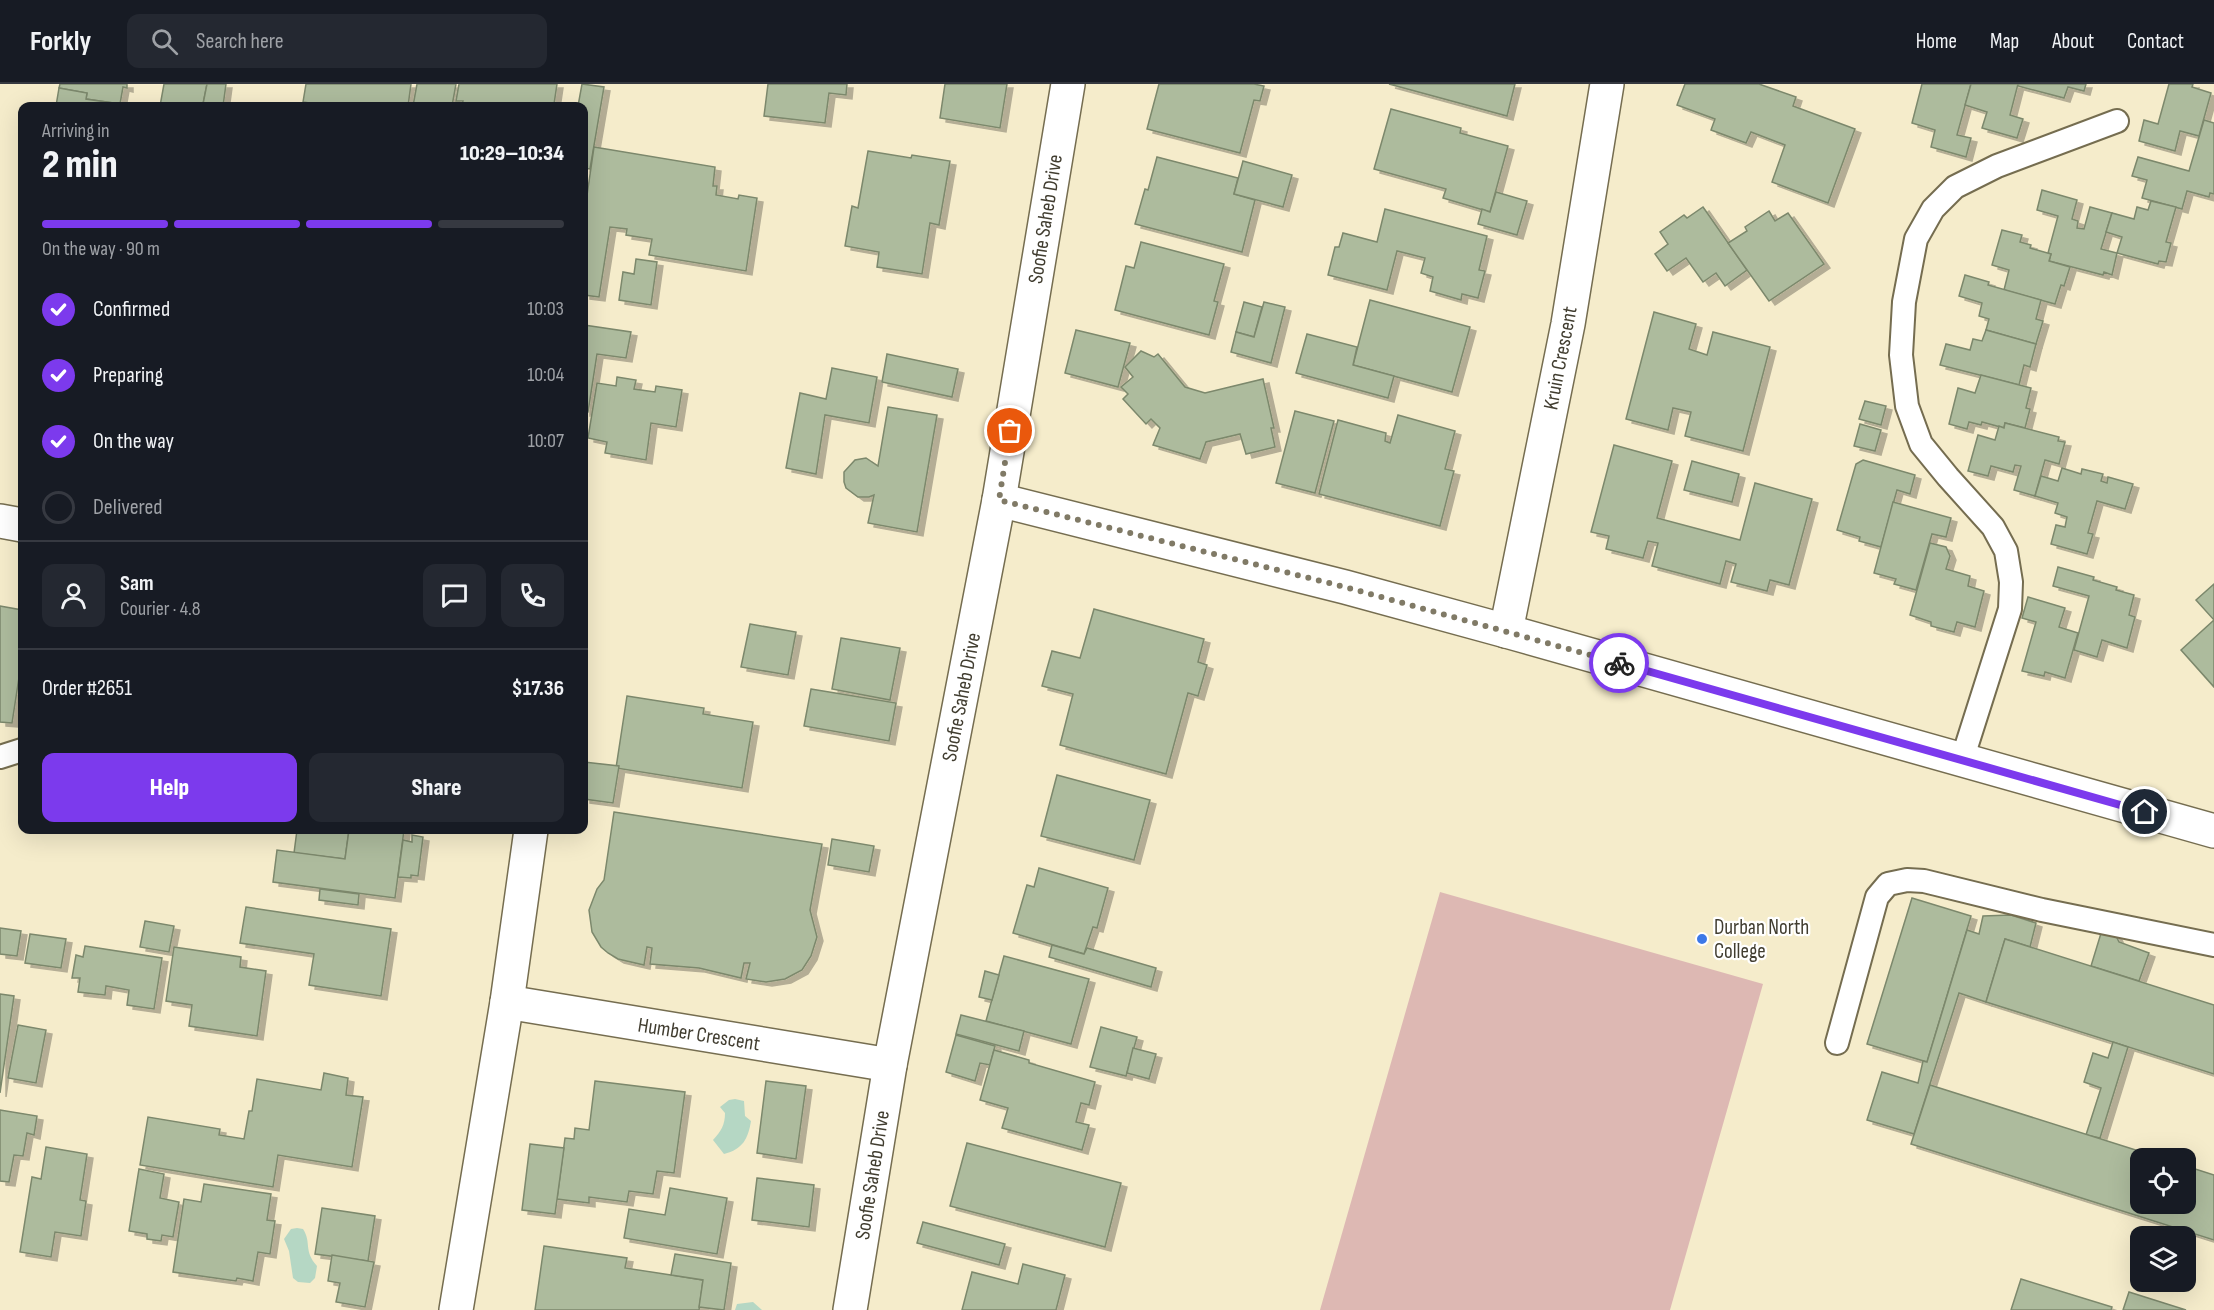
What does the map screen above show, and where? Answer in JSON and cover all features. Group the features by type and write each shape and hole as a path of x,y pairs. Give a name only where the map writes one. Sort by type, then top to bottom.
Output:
{"street":[{"name":"Soofie Saheb Drive","path":"850,1310 890,1065 999,500 1068,84"},
{"name":"Kruin Crescent","path":"1506,631 1568,324 1607,84"},
{"path":"999,500 1345,587 2214,831"},
{"path":"0,521 18,524"},
{"path":"456,1310 507,1002 530,834"},
{"name":"Humber Crescent","path":"507,1002 890,1065"}],"lane":[{"path":"1962,760 2010,609 2011,582 2006,551 1993,527 1947,477 1921,444 1907,406 1901,354 1904,302 1916,239 1933,209 1955,187 1997,166 2117,121"},
{"path":"0,757 18,751"},
{"path":"1837,1043 1877,897 1888,884 1907,880 1924,881 2042,910 2214,945"}],"shaded area":[{"path":"1440,892 1763,984 1670,1310 1320,1310"},
{"path":"729,1100 744,1101 745,1116 751,1121 750,1127 744,1142 736,1149 724,1154 713,1140 724,1121 725,1113 720,1107"},
{"path":"291,1229 303,1229 306,1234 310,1255 317,1266 315,1278 310,1283 298,1282 293,1278 289,1251 284,1239"},
{"path":"753,1302 762,1310 735,1310 737,1304"}],"building":[{"path":"60,84 127,84 127,88 123,87 120,102 86,99 87,93 59,88"},
{"path":"164,84 207,84 203,102 161,102"},
{"path":"207,84 226,84 224,102 203,102"},
{"path":"306,84 411,84 409,102 303,102"},
{"path":"417,84 456,84 453,102 414,102"},
{"path":"459,84 557,84 554,102 456,101"},
{"path":"582,84 604,87 590,169 588,169 588,102 579,102"},
{"path":"768,84 847,84 846,95 829,93 825,123 764,116"},
{"path":"945,84 1007,84 1000,128 940,118"},
{"path":"1159,84 1254,84 1264,86 1260,101 1254,100 1240,153 1147,129"},
{"path":"1389,84 1515,84 1507,116"},
{"path":"1685,84 1759,84 1796,97 1793,106 1855,129 1828,203 1772,182 1785,145 1751,132 1746,143 1711,130 1715,119 1677,105"},
{"path":"1922,84 1971,84 1957,135 1971,138 1966,157 1931,147 1935,130 1912,123"},
{"path":"1971,84 2018,84 2010,115 2023,119 2017,138 1982,128 1987,112 1965,105"},
{"path":"2018,84 2086,84 2084,91 2068,87 2064,98 2018,86"},
{"path":"2169,84 2193,84 2192,87 2211,93 2199,136 2180,131 2175,151 2139,141 2144,120 2158,124"},
{"path":"59,88 87,93 86,99 106,102 57,102"},
{"path":"1391,109 1461,128 1460,133 1508,146 1490,212 1443,198 1446,189 1374,169"},
{"path":"2204,120 2214,123 2214,194 2210,193 2209,197 2187,191 2182,209 2142,198 2147,180 2132,176 2138,157 2189,171"},
{"path":"594,147 715,167 713,186 717,186 716,195 738,199 739,195 757,198 746,271 649,255 652,239 626,235 627,229 610,227 599,297 588,296 588,188"},
{"path":"868,151 950,161 939,225 930,223 922,274 877,267 879,252 845,246 852,206 858,208"},
{"path":"1157,157 1238,178 1234,194 1255,200 1242,252 1135,224"},
{"path":"1243,161 1292,175 1283,207 1234,194"},
{"path":"2042,190 2077,200 2072,219 2078,221 2077,228 2084,229 2090,207 2112,213 2101,249 2117,253 2112,275 2104,272 2103,275 2049,261 2051,254 2048,253 2058,216 2037,210"},
{"path":"1496,192 1527,201 1517,235 1478,224 1482,209 1490,212"},
{"path":"2151,201 2176,207 2166,242 2171,243 2166,262 2159,261 2158,264 2117,253 2122,237 2106,232 2112,213 2134,219 2137,207 2148,210"},
{"path":"1703,207 1747,270 1725,286 1716,273 1703,282 1686,258 1667,271 1655,254 1668,244 1660,232 1684,215 1687,218"},
{"path":"1385,209 1487,236 1479,270 1485,271 1478,298 1462,294 1461,300 1430,291 1433,277 1421,273 1425,258 1397,251 1387,290 1328,275 1335,247 1339,247 1343,233 1377,242"},
{"path":"1769,211 1775,221 1788,213 1824,264 1769,301 1728,243 1747,231 1745,227"},
{"path":"2002,230 2022,235 2020,242 2031,245 2030,248 2051,254 2049,261 2070,267 2055,304 2004,290 2009,270 1992,265"},
{"path":"1141,242 1224,264 1214,301 1218,302 1209,335 1115,310 1126,266 1134,268"},
{"path":"636,259 657,262 651,305 619,300 623,272 634,274"},
{"path":"1965,275 1989,282 1988,285 2041,300 2036,319 2043,321 2036,344 1986,330 1989,319 1979,316 1982,303 1959,296"},
{"path":"1370,300 1470,327 1452,392 1353,365"},
{"path":"1244,302 1262,307 1254,337 1236,332"},
{"path":"1264,302 1285,307 1271,363 1231,352 1236,332 1254,337"},
{"path":"1654,312 1696,324 1689,349 1707,355 1713,332 1770,347 1743,451 1685,436 1691,412 1673,408 1668,430 1626,419"},
{"path":"588,326 631,332 626,358 597,354 588,412"},
{"path":"1076,330 1130,343 1118,387 1065,373"},
{"path":"1986,330 2036,344 2030,367 2024,365 2019,385 1940,365 1946,344 1970,350 1973,339 1982,341"},
{"path":"1307,334 1357,347 1353,365 1394,376 1388,398 1296,373"},
{"path":"1141,351 1154,357 1158,354 1185,387 1205,393 1263,379 1274,428 1271,428 1275,447 1246,454 1240,434 1206,442 1200,459 1153,445 1160,428 1151,419 1146,424 1123,399 1128,394 1121,387 1133,377 1125,367"},
{"path":"887,354 958,369 952,397 882,382"},
{"path":"832,368 877,377 869,423 825,415 816,474 786,468 800,393 826,399"},
{"path":"1981,375 2031,388 2026,408 2030,409 2025,428 2005,423 2004,428 1982,422 1981,425 1969,422 1967,429 1949,424 1958,388 1975,393"},
{"path":"617,377 636,380 634,389 655,392 656,386 682,390 676,427 651,423 646,460 605,453 607,442 588,438 597,383 616,386"},
{"path":"1865,401 1886,406 1881,425 1859,419"},
{"path":"888,407 937,415 917,532 868,523 874,495 858,497 846,488 844,482 844,472 855,460 866,458 878,466"},
{"path":"1295,411 1334,421 1315,493 1276,483"},
{"path":"1398,415 1455,431 1445,469 1454,471 1440,526 1319,494 1338,420 1386,433 1385,441 1390,443"},
{"path":"2005,423 2059,437 2058,441 2065,442 2059,464 2045,460 2035,496 2014,490 2021,466 2015,465 2013,472 1991,466 1988,476 1968,471 1978,435 1995,440 1999,426 2004,428"},
{"path":"1860,424 1881,430 1875,451 1854,446"},
{"path":"1614,445 1672,461 1657,518 1740,540 1755,483 1812,499 1789,585 1770,580 1767,591 1731,582 1736,564 1726,561 1720,584 1652,566 1658,543 1648,541 1643,558 1606,549 1609,536 1591,532"},
{"path":"1863,460 1915,475 1910,494 1897,490 1881,547 1859,541 1860,537 1837,530 1856,464"},
{"path":"1692,461 1739,474 1732,502 1684,490"},
{"path":"2062,468 2081,474 2082,469 2103,474 2101,481 2107,483 2108,477 2133,484 2125,509 2097,501 2088,533 2093,534 2087,554 2051,544 2056,525 2065,527 2067,517 2055,513 2058,503 2035,496 2041,476 2058,481"},
{"path":"1893,502 1951,518 1946,537 1932,534 1916,590 1894,584 1896,579 1874,573"},
{"path":"1930,543 1946,547 1950,556 1946,569 1970,576 1968,586 1984,591 1975,627 1957,622 1954,632 1931,626 1931,622 1910,615"},
{"path":"2058,567 2094,577 2093,580 2134,595 2129,615 2135,617 2127,648 2102,640 2097,657 2074,650 2089,596 2053,586"},
{"path":"2214,584 2214,620 2196,600"},
{"path":"2028,597 2065,608 2059,627 2078,633 2065,678 2045,672 2044,676 2022,671 2036,622 2022,618"},
{"path":"0,606 18,609 18,684 12,723 0,722"},
{"path":"1094,609 1204,639 1198,662 1207,665 1198,696 1188,693 1166,774 1060,745 1073,694 1042,686 1052,651 1080,658"},
{"path":"2214,620 2214,687 2181,650"},
{"path":"750,624 796,632 788,675 741,667"},
{"path":"841,638 900,648 890,700 832,689"},
{"path":"811,689 896,703 889,741 804,726"},
{"path":"627,696 704,708 703,714 753,722 742,788 616,768"},
{"path":"588,762 619,766 613,803 588,800"},
{"path":"1057,775 1150,800 1134,860 1041,836"},
{"path":"614,812 822,844 810,910 817,937 811,956 802,970 785,979 766,982 746,979 750,963 744,963 741,978 699,968 650,964 652,948 647,947 644,965 618,959 608,953 601,947 592,932 589,910 597,889 604,880"},
{"path":"296,834 348,834 345,859 294,853"},
{"path":"348,834 403,834 395,898 273,882 277,850 345,859"},
{"path":"412,835 423,837 418,876 398,877 403,840 412,842"},
{"path":"832,839 874,846 869,872 828,865"},
{"path":"1039,868 1108,888 1097,928 1093,927 1084,954 1013,933 1027,885 1034,887"},
{"path":"320,889 359,894 358,905 319,900"},
{"path":"1912,898 1971,916 1927,1062 1867,1044"},
{"path":"246,907 391,929 381,996 309,985 314,954 240,943"},
{"path":"2011,915 2036,923 2030,947 2005,939 1986,1002 1959,993 1914,1134 1867,1120 1882,1072 1918,1083 1923,1061 1927,1062 1967,930 1979,934 1983,916"},
{"path":"145,921 174,926 169,952 140,947"},
{"path":"0,928 21,931 17,956 0,954"},
{"path":"2102,930 2115,934 2119,942 2149,953 2139,981 2091,966"},
{"path":"30,934 66,939 61,968 25,963"},
{"path":"2005,939 2214,1005 2214,1074 1986,1002"},
{"path":"1052,945 1084,954 1087,948 1156,968 1151,987 1049,957"},
{"path":"85,946 162,958 154,1009 127,1005 129,990 106,986 105,995 78,992 80,978 72,978 76,955 83,957"},
{"path":"174,947 241,957 240,967 266,971 257,1036 189,1026 192,1005 166,1001"},
{"path":"1004,956 1089,979 1071,1044 986,1021"},
{"path":"985,971 999,975 992,1000 979,997"},
{"path":"0,994 14,996 0,1093"},
{"path":"961,1015 1024,1031 1019,1051 956,1034"},
{"path":"18,1025 46,1030 36,1083 8,1078"},
{"path":"1101,1027 1137,1037 1126,1076 1090,1067"},
{"path":"956,1035 995,1046 990,1065 980,1063 975,1081 946,1072"},
{"path":"2113,1042 2128,1047 2100,1138 2086,1135 2101,1088 2084,1082 2093,1053 2108,1058"},
{"path":"1133,1048 1156,1054 1149,1079 1127,1073"},
{"path":"994,1050 1029,1060 1029,1063 1095,1082 1089,1105 1081,1103 1076,1122 1089,1125 1082,1150 1002,1128 1008,1108 980,1100"},
{"path":"324,1073 348,1078 346,1095 363,1097 352,1167 278,1155 273,1187 140,1165 148,1117 220,1129 219,1135 244,1139 249,1111 252,1111 257,1079 321,1090"},
{"path":"595,1081 685,1092 674,1173 657,1171 653,1194 629,1191 627,1202 589,1197 589,1203 557,1199 565,1138 574,1139 575,1128 589,1130"},
{"path":"766,1081 806,1086 796,1159 757,1153"},
{"path":"1930,1085 2130,1148 2130,1213 1911,1144"},
{"path":"0,1110 37,1116 34,1135 27,1133 23,1156 14,1155 9,1182 0,1181"},
{"path":"967,1143 1121,1183 1105,1247 950,1206"},
{"path":"530,1144 564,1148 555,1214 522,1210"},
{"path":"46,1147 87,1154 80,1200 86,1201 81,1236 55,1232 51,1257 20,1252 32,1177 41,1179"},
{"path":"139,1169 164,1174 160,1198 179,1202 173,1237 162,1235 161,1241 147,1239 147,1234 129,1231"},
{"path":"2196,1169 2214,1175 2214,1240 2196,1234 2196,1226 2170,1226 2132,1214 2196,1214"},
{"path":"757,1178 814,1185 809,1227 752,1220"},
{"path":"204,1184 271,1194 267,1220 275,1221 270,1254 258,1252 253,1281 237,1278 236,1281 173,1272 184,1199 201,1202"},
{"path":"670,1188 727,1198 717,1254 624,1238 629,1209 665,1215"},
{"path":"322,1208 375,1216 368,1261 315,1254"},
{"path":"923,1222 1005,1244 999,1265 917,1243"},
{"path":"544,1246 627,1258 625,1268 703,1280 699,1310 535,1310"},
{"path":"675,1254 731,1263 724,1310 699,1307 703,1280 671,1275"},
{"path":"332,1255 374,1262 365,1307 336,1302 340,1283 328,1281"},
{"path":"1023,1264 1065,1275 1056,1310 962,1310 972,1272 1018,1284"},
{"path":"2021,1279 2112,1307 2111,1310 2011,1310"},
{"path":"2129,1292 2186,1310 2123,1310"}],"way so far":[{"path":"1010,431 999,500 1345,587 1619,663"}],"place":[{"name":"Durban North College","path":"1702,939"}],"route":[{"path":"1619,663 2145,812"}]}
